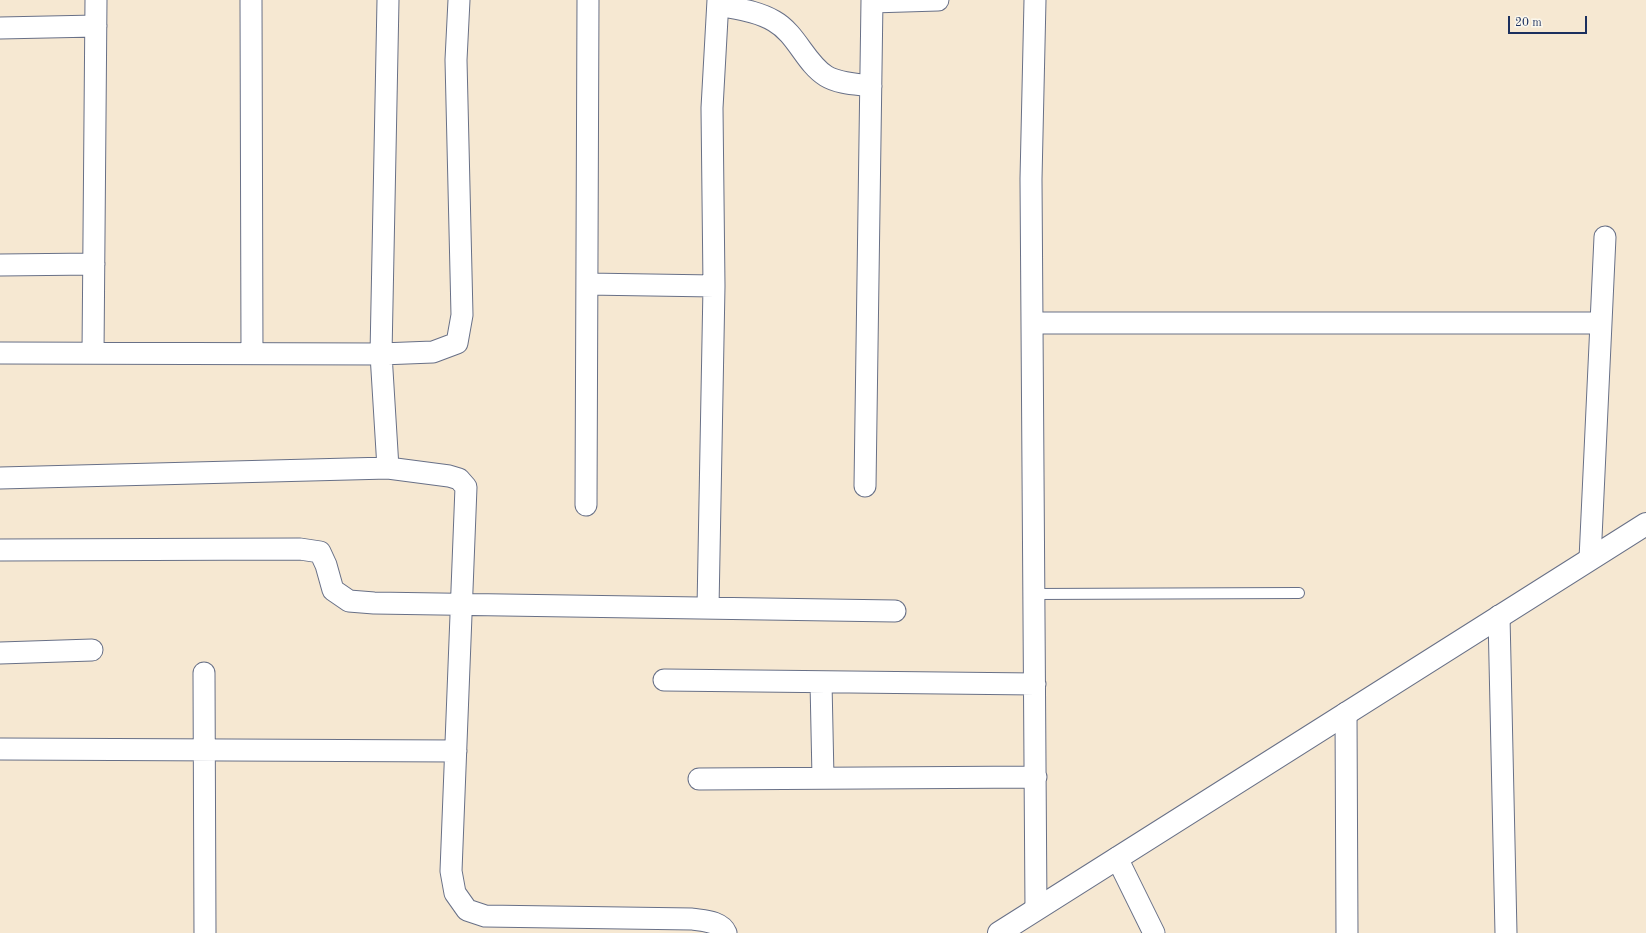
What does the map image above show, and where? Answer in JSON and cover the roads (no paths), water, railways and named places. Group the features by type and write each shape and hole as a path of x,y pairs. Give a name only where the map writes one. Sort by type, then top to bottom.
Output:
{"street":[{"path":"93,353 96,0"},
{"path":"251,0 252,353"},
{"path":"388,0 381,354 388,468"},
{"path":"0,353 381,354 433,352 457,343 462,315 456,60 459,0"},
{"path":"586,505 588,0"},
{"path":"865,486 872,1 938,0"},
{"path":"1035,0 1031,179 1036,909"},
{"path":"708,608 714,286 712,108 718,2 755,13 774,21 793,37 814,65 827,76 846,83 871,86"},
{"path":"0,28 96,26"},
{"path":"1590,559 1605,237"},
{"path":"0,265 94,264"},
{"path":"587,284 714,286"},
{"path":"1032,323 1601,323"},
{"path":"0,478 388,468 449,476 459,479 466,487 451,871 455,893 467,910 485,916 692,919 716,924 724,929 726,933"},
{"path":"999,933 1646,524"},
{"path":"0,550 300,548 320,552 326,565 333,590 349,601 374,603 461,603 895,611"},
{"path":"1499,616 1506,933"},
{"path":"0,653 92,650"},
{"path":"204,673 205,933"},
{"path":"664,680 1035,684"},
{"path":"821,682 823,778"},
{"path":"1346,713 1347,933"},
{"path":"0,749 456,751"},
{"path":"699,779 1036,777"},
{"path":"1117,858 1154,933"}],"lane":[{"path":"1034,594 1299,593"}]}
